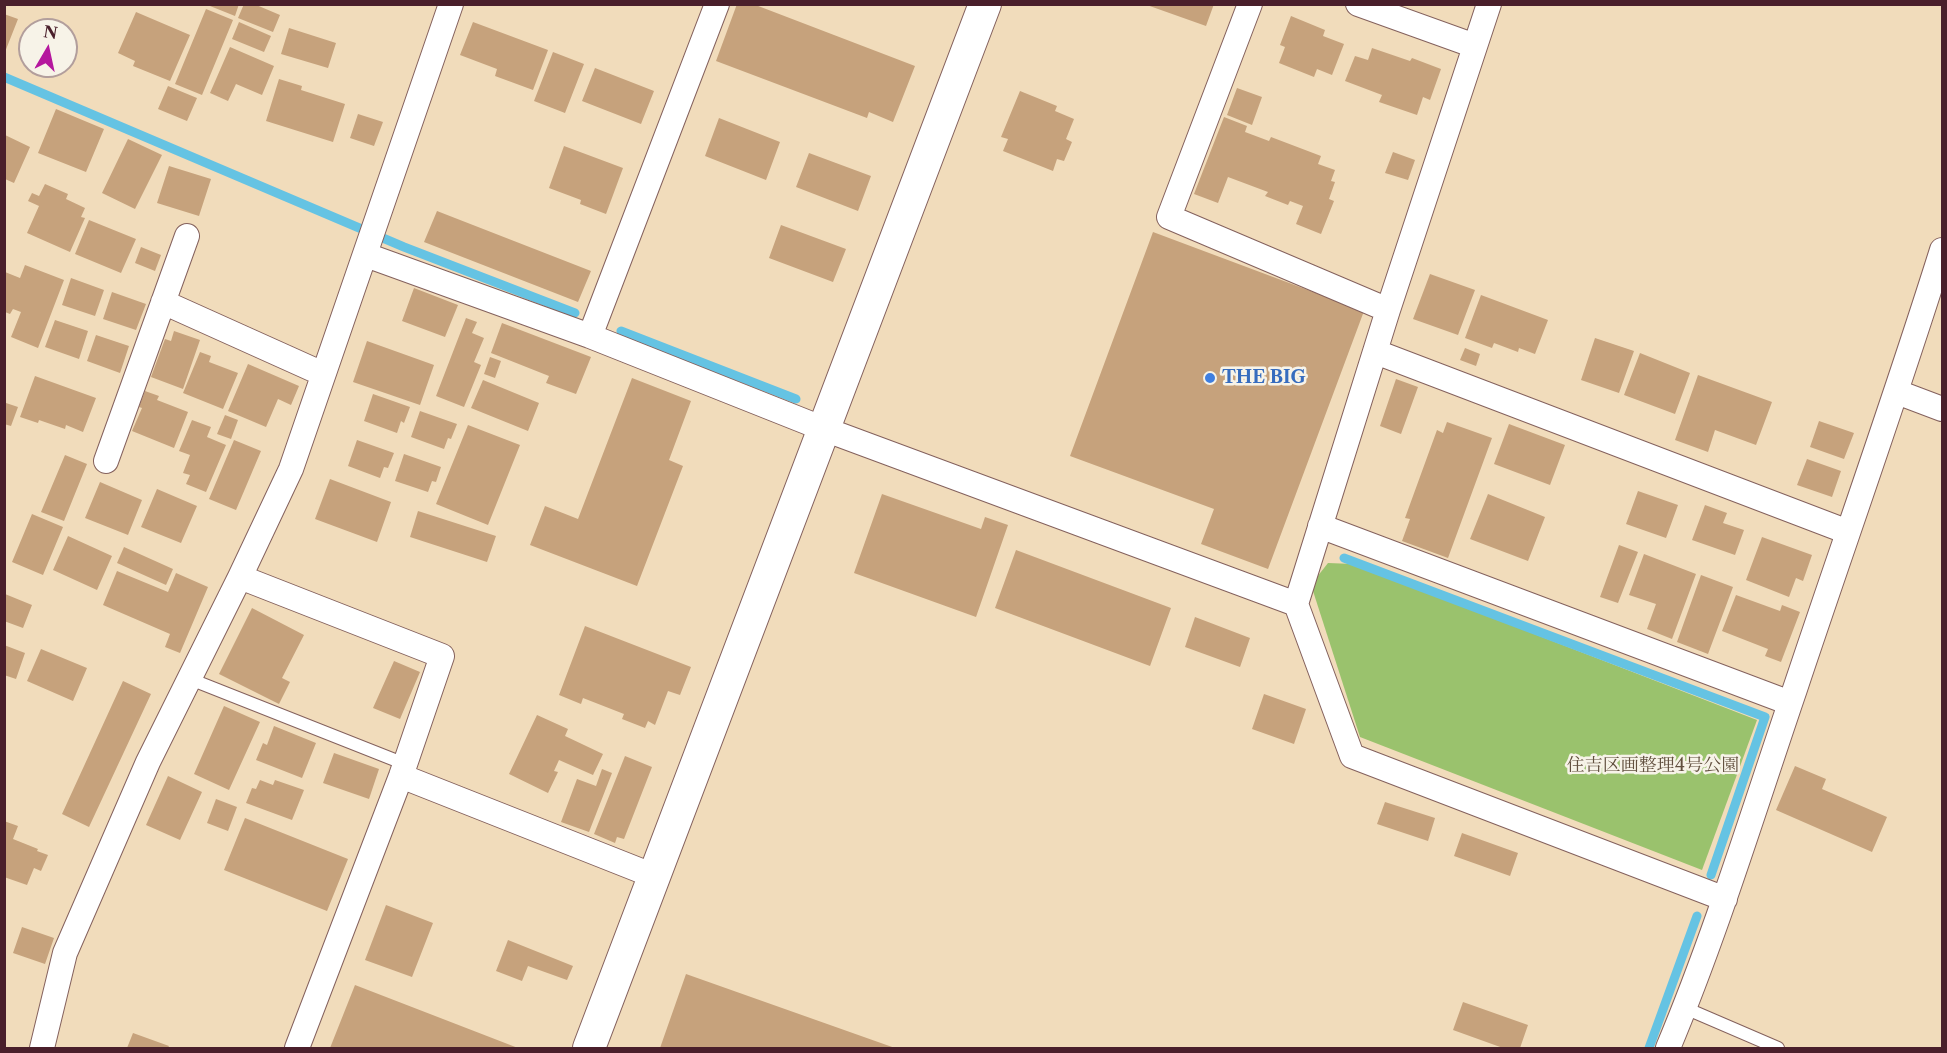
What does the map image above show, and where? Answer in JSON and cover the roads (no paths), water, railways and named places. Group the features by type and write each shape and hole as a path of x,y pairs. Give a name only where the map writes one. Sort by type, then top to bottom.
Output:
{"street":[{"path":"42,1048 65,953 148,762 291,469 452,4"},
{"path":"590,336 717,4"},
{"path":"590,1048 985,4"},
{"path":"1250,4 1169,217 1388,310"},
{"path":"1358,4 1475,46"},
{"path":"1489,4 1388,310 1296,604 1352,756 1725,898"},
{"path":"106,461 187,236"},
{"path":"370,242 590,336 824,429 1296,604"},
{"path":"1668,1048 1725,898 1897,392 1942,252"},
{"path":"163,302 323,374"},
{"path":"1376,352 1848,532"},
{"path":"1897,392 1942,410"},
{"path":"1320,526 1790,703"},
{"path":"240,577 442,656 403,770 297,1048"},
{"path":"403,770 654,876"}],"lane":[{"path":"190,678 403,770"},
{"path":"1685,1008 1778,1048"}],"waterway":[{"path":"4,77 404,247 575,313"},
{"path":"621,331 796,399"},
{"path":"1344,558 1765,717 1711,875"},
{"path":"1649,1048 1697,916"}],"place":[{"name":"THE BIG","path":"1210,378"}],"park label":[{"name":"住吉区画整理4号公園","path":"1653,766"}]}
